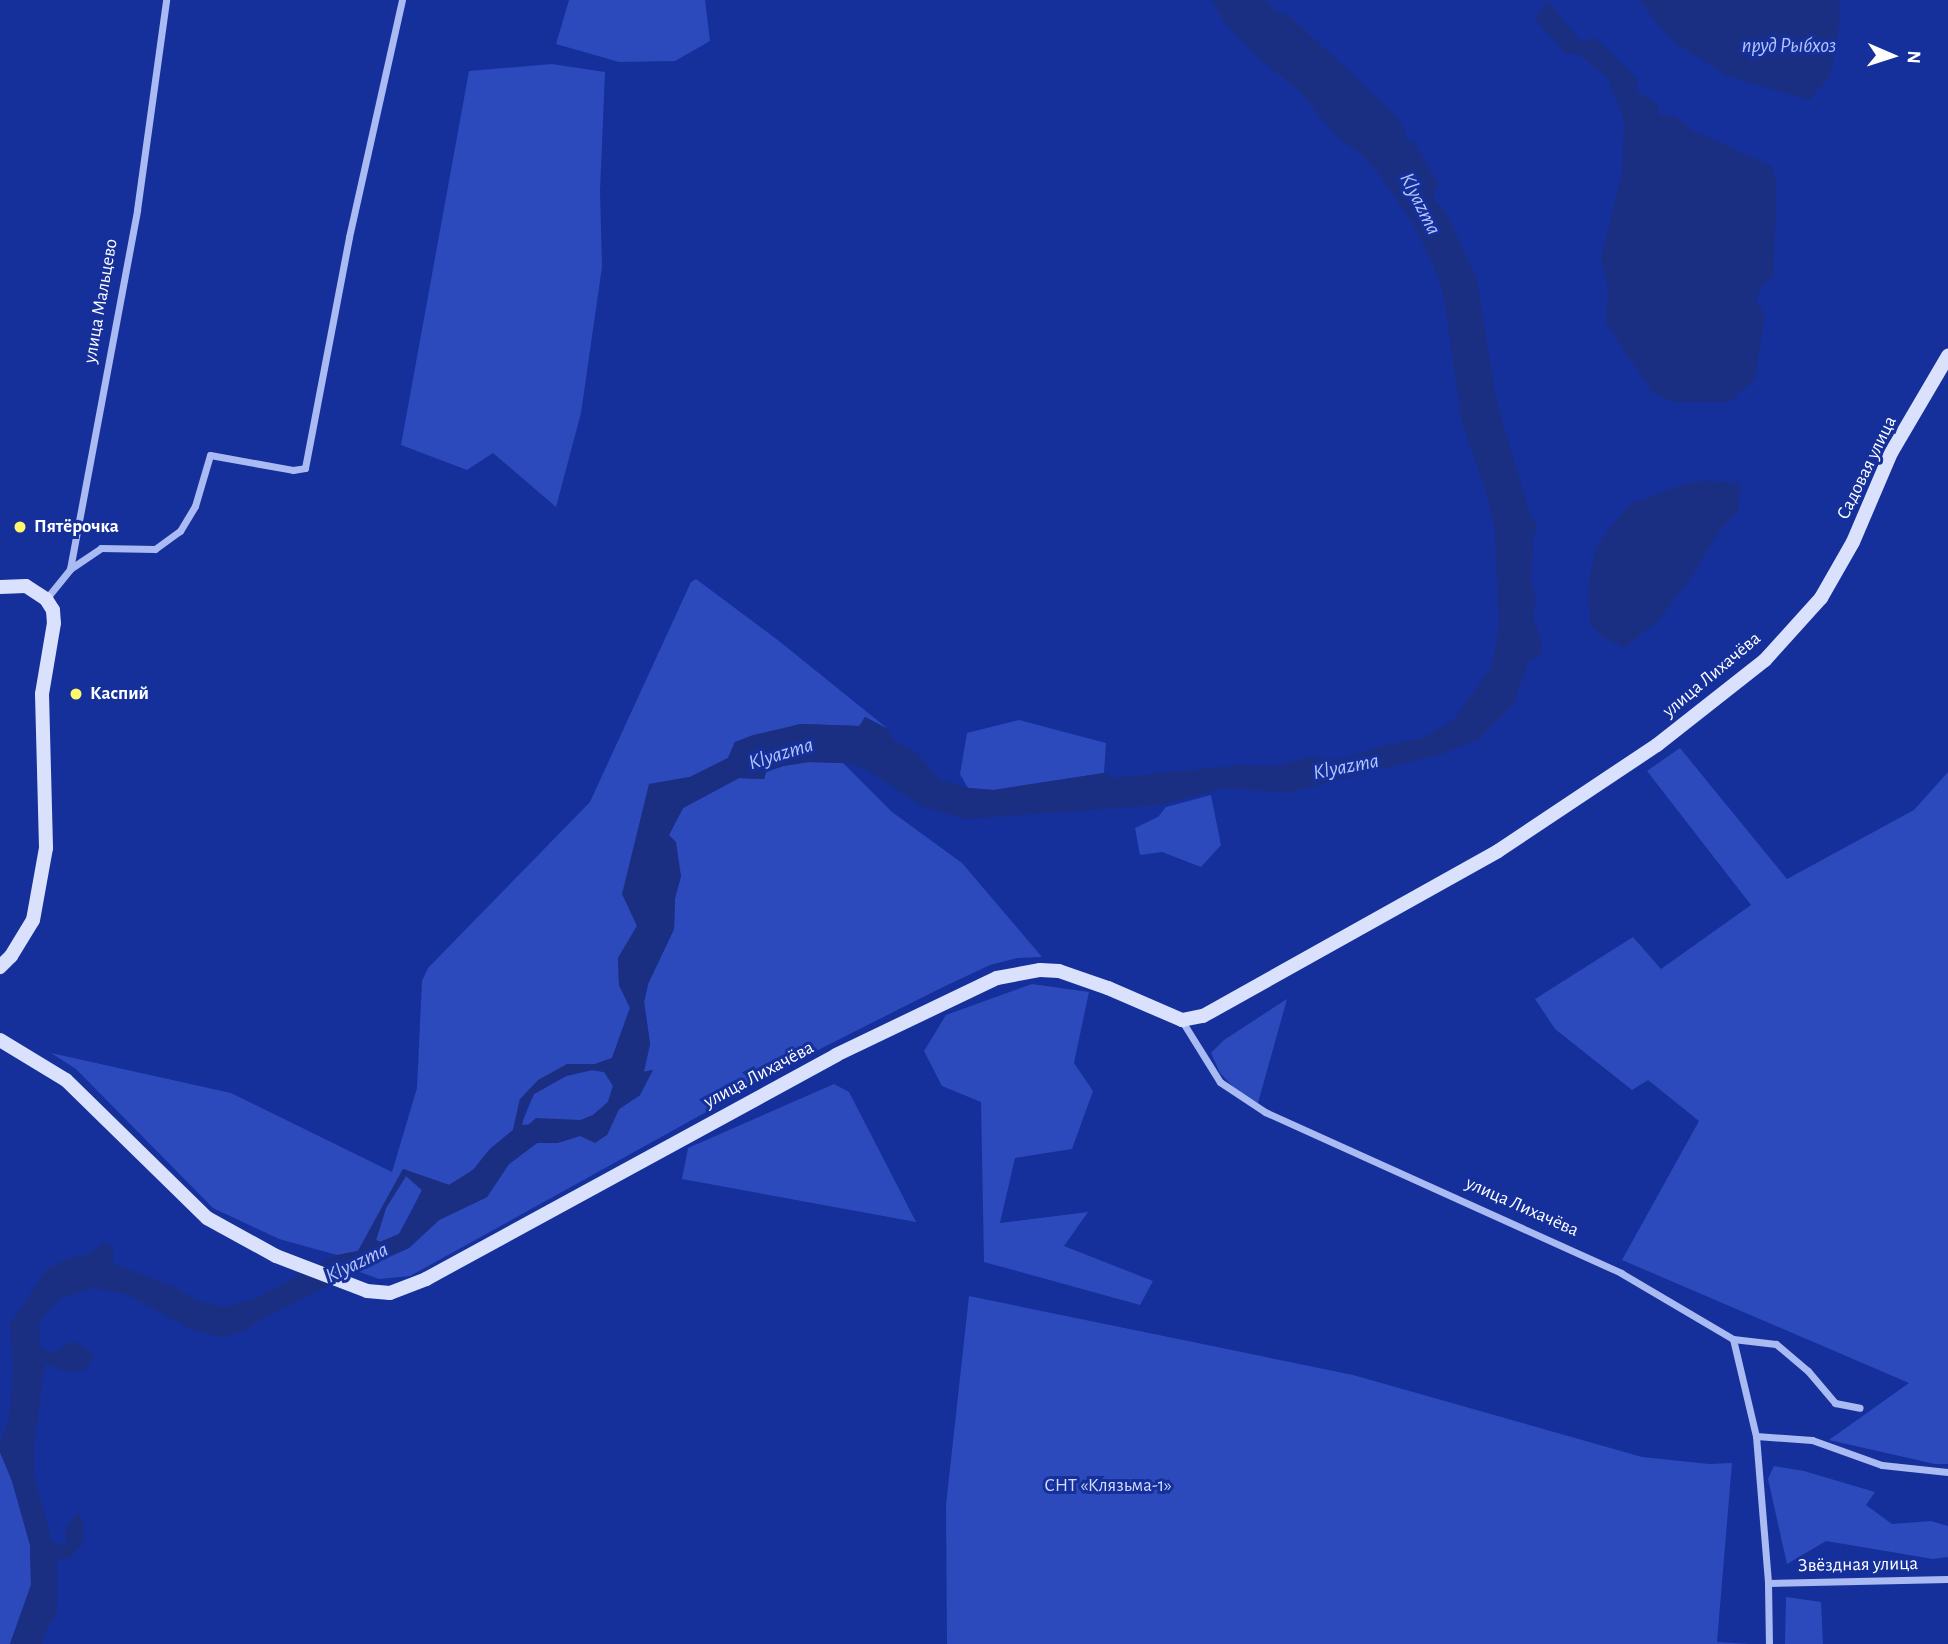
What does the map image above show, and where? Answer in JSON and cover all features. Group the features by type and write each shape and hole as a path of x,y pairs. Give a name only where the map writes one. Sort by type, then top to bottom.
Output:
{"street":[{"name":"улица Мальцево","path":"46,599 70,569 137,209 166,0"},
{"path":"70,569 102,548 155,549 180,531 195,506 209,455 292,471 305,468 349,237 402,0"},
{"name":"Садовая улица","path":"1821,598 1853,542 1891,453 1948,356"},
{"path":"0,587 26,586 46,599 53,610 54,623 43,694 46,848 33,920 11,956 0,967"},
{"name":"улица Лихачёва","path":"0,1040 66,1080 207,1218 276,1256 367,1291 390,1293 426,1279 836,1055 997,978 1040,970 1059,971 1108,988 1182,1020 1203,1016 1223,1007 1498,851 1707,707 1765,660 1821,598"},
{"name":"улица Лихачёва","path":"1182,1020 1220,1082 1265,1112 1621,1273 1733,1339 1776,1344 1808,1371 1835,1403 1860,1408"},
{"path":"1733,1339 1756,1436 1768,1583 1769,1644"},
{"path":"1756,1436 1812,1440 1882,1465 1948,1472"},
{"name":"Звёздная улица","path":"1768,1583 1948,1579"}],"green space":[{"path":"569,0 705,0 710,41 675,61 619,62 556,44"},
{"path":"552,64 605,72 600,191 602,267 581,413 556,507 493,453 467,470 401,445 469,71"},
{"path":"696,579 779,641 888,729 865,717 860,726 800,724 735,742 728,758 690,777 649,784 637,926 618,958 619,985 630,1008 612,1058 595,1064 567,1064 520,1099 513,1130 490,1149 473,1170 449,1185 403,1169 358,1251 337,1255 279,1239 213,1208 76,1069 51,1053 231,1093 392,1172 417,1088 422,981 428,968 590,802 691,582"},
{"path":"1019,720 1106,743 1104,773 994,790 968,788 960,774 967,733"},
{"path":"1680,748 1787,879 1914,810 1948,772 1948,1464 1935,1464 1829,1440 1909,1383 1622,1260 1699,1121 1648,1080 1632,1090 1555,1029 1535,999 1633,937 1661,969 1751,905 1647,771"},
{"path":"809,762 843,763 892,812 962,863 1042,957 1017,958 990,965 822,1048 410,1276 379,1279 357,1271 409,1248 439,1220 487,1197 509,1164 537,1143 557,1143 580,1136 607,1135 619,1109 640,1095 652,1070 643,1072 650,1044 644,1002 648,984 674,929 675,898 681,876 669,835 683,808 739,778 764,779 766,772"},
{"path":"1211,795 1221,845 1201,867 1162,852 1140,855 1135,828 1158,817 1166,807"},
{"path":"1032,984 1089,992 1074,1063 1093,1091 1072,1149 1015,1158 1000,1223 1088,1212 1064,1246 1153,1281 1140,1305 984,1262 981,1102 942,1086 924,1051 946,1015"},
{"path":"1287,999 1258,1103 1244,1098 1220,1073 1211,1053 1224,1040"},
{"path":"592,1070 605,1072 613,1086 608,1102 593,1115 581,1120 521,1125 534,1094 566,1076"},
{"path":"834,1084 849,1092 916,1222 682,1179 688,1148"},
{"path":"406,1176 422,1190 399,1234 380,1242 376,1240 386,1208"},
{"name":"СНТ «Клязьма-1»","path":"969,1296 1353,1375 1642,1457 1709,1464 1732,1463 1717,1642 1750,1644 947,1644 946,1505"},
{"path":"0,1452 12,1481 30,1545 31,1585 10,1644 0,1644"},
{"path":"1774,1466 1804,1471 1875,1492 1866,1505 1892,1524 1931,1521 1948,1526 1948,1557 1933,1559 1826,1541 1787,1564 1768,1479"},
{"path":"1786,1597 1821,1602 1823,1644 1785,1644"}],"water":[{"name":"Klyazma","path":"1211,0 1266,0 1273,9 1291,17 1391,111 1405,130 1407,141 1414,142 1438,184 1433,198 1446,212 1477,279 1496,399 1529,511 1538,528 1533,537 1531,584 1536,597 1533,616 1542,642 1540,656 1529,660 1513,705 1478,739 1446,753 1287,793 1224,788 1160,805 965,819 921,806 864,768 843,763 809,762 766,772 764,779 739,778 683,808 669,835 676,842 681,876 675,898 674,929 648,984 644,1002 650,1044 644,1072 653,1070 640,1095 619,1109 607,1135 595,1143 580,1136 557,1143 537,1143 509,1164 487,1197 439,1220 409,1248 258,1321 243,1332 219,1337 191,1329 126,1294 92,1288 59,1299 39,1323 41,1349 54,1352 74,1341 94,1354 85,1371 65,1371 45,1363 34,1445 35,1479 52,1542 66,1545 65,1529 78,1512 84,1524 83,1543 70,1558 57,1559 57,1613 47,1628 42,1644 10,1644 31,1585 30,1545 12,1481 0,1452 0,1442 9,1420 13,1370 10,1324 47,1269 71,1257 87,1255 104,1243 113,1247 113,1264 170,1285 201,1302 225,1307 252,1300 337,1255 358,1251 403,1169 449,1185 473,1170 490,1149 513,1130 520,1099 538,1080 567,1064 595,1064 612,1058 630,1008 619,985 618,958 637,926 622,894 649,784 690,777 728,758 735,742 753,735 801,724 859,726 865,717 888,729 894,741 914,750 940,780 968,788 994,790 1104,773 1115,778 1240,765 1275,766 1309,757 1342,759 1383,746 1422,738 1453,720 1492,666 1499,625 1495,531 1487,495 1462,423 1443,292 1414,225 1377,172 1362,155 1336,136 1298,90 1256,56 1226,24","holes":["592,1070 604,1072 613,1086 608,1102 593,1115 581,1120 536,1118 527,1126 522,1125 525,1110 534,1094 566,1076","406,1176 422,1190 399,1234 380,1242 376,1240 386,1208"]},
{"path":"1547,0 1582,42 1595,37 1637,78 1637,91 1659,105 1659,115 1675,116 1692,130 1772,166 1777,188 1773,276 1761,287 1756,300 1765,314 1755,379 1729,402 1672,402 1652,392 1606,323 1608,288 1601,259 1622,172 1624,120 1608,79 1579,54 1566,54 1535,19"},
{"name":"пруд Рыбхоз","path":"1639,0 1839,0 1840,21 1830,76 1809,100 1728,76 1672,41"},
{"path":"1688,483 1740,483 1738,512 1720,530 1694,573 1658,621 1624,648 1603,637 1590,624 1588,587 1595,551 1610,527 1630,504"}],"place":[{"name":"Пятёрочка","path":"20,527"},
{"name":"Каспий","path":"76,694"}]}
